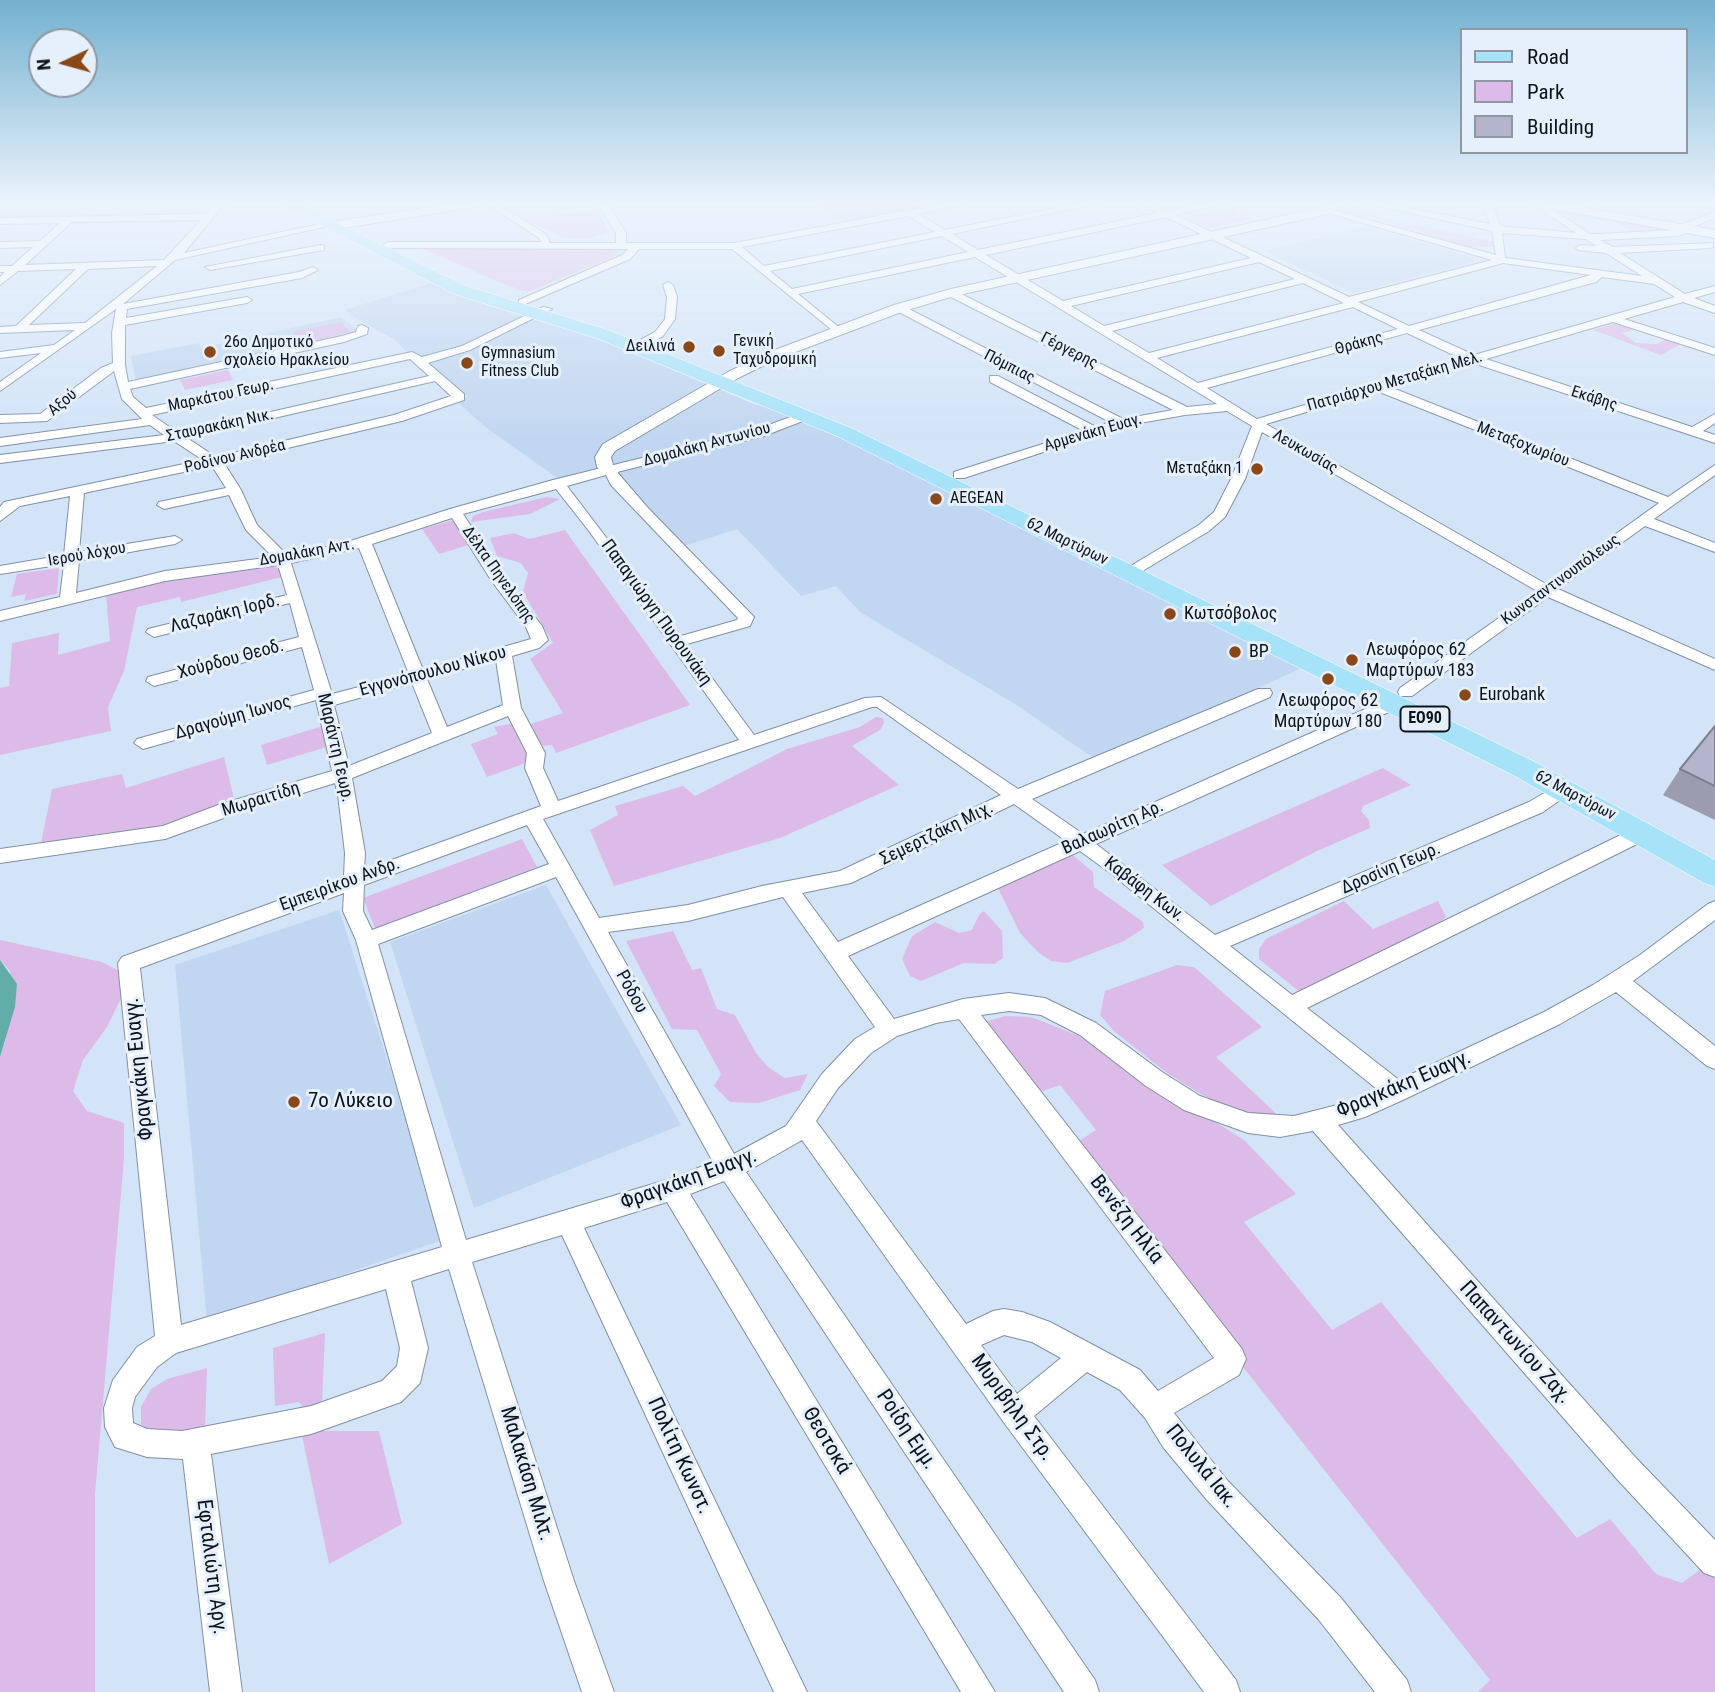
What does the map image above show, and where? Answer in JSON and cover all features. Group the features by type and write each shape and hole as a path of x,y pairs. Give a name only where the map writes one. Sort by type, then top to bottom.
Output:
{"main road":[{"name":"62 Μαρτύρων","path":"445,282 460,290 535,308 646,341 1136,569 1715,850"},
{"name":"62 Μαρτύρων","path":"466,282 860,429 960,475 1136,569"},
{"name":"62 Μαρτύρων","path":"1400,698 1715,875"}],"street":[{"path":"19,329 68,282"},
{"path":"0,387 84,329 120,308 148,282"},
{"path":"120,308 238,282"},
{"path":"120,308 264,282"},
{"name":"Μαρκάτου Γεωρ.","path":"0,442 147,417 401,356 414,355 422,361 466,348 581,282"},
{"path":"779,282 837,331"},
{"path":"792,292 839,282"},
{"path":"677,642 744,623 746,617 634,502 605,467 603,457 609,448 727,378 837,331 899,308 999,282"},
{"name":"Λευκωσίας","path":"1023,282 1259,425 1547,590 1715,665"},
{"path":"1062,305 1161,282"},
{"path":"1103,330 1296,282"},
{"name":"Εκάβης","path":"1308,282 1474,359 1715,439"},
{"path":"1147,357 1424,282"},
{"name":"Θράκης","path":"1197,387 1585,282"},
{"path":"1660,282 1684,298 1715,310"},
{"path":"646,341 659,334 670,319 672,297 668,285"},
{"name":"Πατριάρχου Μεταξάκη Μελ.","path":"1259,425 1275,416 1715,289"},
{"name":"Γέργερης","path":"951,293 1185,411"},
{"path":"120,308 247,300"},
{"name":"Μαράντη Γεωρ.","path":"120,308 119,365 123,387 130,402 147,417 214,461 234,490 251,527 283,560 296,597 342,775 353,837 353,911 366,940 457,1254"},
{"name":"Πόμπιας","path":"899,308 1121,423"},
{"path":"1614,319 1715,352"},
{"path":"123,387 344,339 361,334 362,328"},
{"path":"0,330 84,329"},
{"path":"0,355 56,348"},
{"path":"422,361 438,377"},
{"name":"Αξού","path":"0,419 43,418 105,370 119,365"},
{"name":"Ροδίνου Ανδρέα","path":"4,511 398,418 459,398 438,377"},
{"name":"Σταυρακάκη Νικ.","path":"0,459 176,437 438,377"},
{"path":"994,380 1095,431"},
{"name":"Μεταξοχωρίου","path":"1378,387 1669,502"},
{"name":"Αρμενάκη Ευαγ.","path":"960,475 1121,423 1185,411 1230,407"},
{"name":"Δομαλάκη Αντωνίου","path":"610,471 698,446 759,433 804,416"},
{"path":"1693,432 1715,418"},
{"path":"1136,569 1204,528 1220,514 1238,479 1259,425"},
{"name":"Κωνσταντινουπόλεως","path":"1400,698 1715,468"},
{"name":"Δομαλάκη Αντ.","path":"0,616 165,576 283,560 365,542 455,512 610,471"},
{"name":"Παπαγιώργη Πυρουνάκη","path":"558,483 751,744"},
{"path":"164,505 234,490"},
{"path":"68,598 77,492"},
{"name":"Δέλτα Πηνελόπης","path":"455,512 499,580 534,626 540,640"},
{"path":"1643,520 1715,548"},
{"name":"Ιερού λόχου","path":"0,570 175,540"},
{"path":"365,542 416,677 441,734"},
{"name":"Λαζαράκη Ιορδ.","path":"154,632 296,597"},
{"name":"Χούρδου Θεοδ.","path":"153,681 307,640"},
{"name":"Εγγονόπουλου Νίκου","path":"323,697 416,677 533,645 540,640"},
{"path":"503,653 512,708 536,753 534,768 542,813"},
{"name":"Σεμερτζάκη Μιχ.","path":"594,926 688,913 788,888 844,878 1015,796 1030,793 1264,693"},
{"name":"Δραγούμη Ίωνος","path":"143,743 323,697"},
{"name":"Βαλαωρίτη Αρ.","path":"833,953 1400,698"},
{"name":"Εμπειρίκου Ανδρ.","path":"129,963 542,813 872,702 881,702"},
{"name":"Καβάφη Κων.","path":"881,702 1116,867 1397,1093"},
{"name":"Μωραιτίδη","path":"0,856 157,834 225,810 342,775 512,708"},
{"name":"Δροσίνη Γεωρ.","path":"1214,944 1267,924 1536,807 1564,789"},
{"name":"Ρόδου","path":"542,813 561,867 729,1168"},
{"path":"1290,1006 1642,833"},
{"path":"366,940 561,867"},
{"path":"788,888 889,1030"},
{"name":"Φραγκάκη Ευαγγ.","path":"129,963 169,1342 673,1189 729,1168 781,1143 803,1122 841,1067 863,1046 908,1022 963,1008 1009,1002 1045,1007 1066,1015 1172,1091 1213,1112 1265,1126 1294,1126 1357,1110 1552,1017 1618,981 1712,917"},
{"path":"1618,981 1715,1059"},
{"name":"Βενέζη Ηλία","path":"963,1008 1232,1359 1229,1365 1155,1408"},
{"name":"Παπαντωνίου Ζαχ.","path":"1318,1120 1618,1458 1715,1562"},
{"name":"Μυριβήλη Στρ.","path":"803,1122 1015,1414 1224,1692"},
{"name":"Ροίδη Εμμ.","path":"729,1168 1083,1692"},
{"name":"Θεοτοκά","path":"673,1189 979,1692"},
{"name":"Πολίτη Κωνστ.","path":"568,1221 791,1692"},
{"name":"Μαλακάση Μιλτ.","path":"457,1254 559,1581 598,1692"},
{"path":"169,1342 147,1357 128,1382 118,1408 119,1427 125,1437 163,1445 195,1443 312,1420 391,1392 410,1373 414,1348 396,1274"},
{"name":"Πολυλά Ιακ.","path":"962,1340 993,1324 1004,1322 1040,1332 1129,1380 1155,1408 1173,1437 1217,1490 1330,1609 1395,1692"},
{"path":"1015,1414 1084,1357"},
{"name":"Εφταλιώτη Αργ.","path":"195,1443 226,1692"}],"shaded area":[{"path":"1330,282 1396,282 1353,293"},
{"path":"430,283 492,307 599,338 753,404 786,411 1306,666 1098,761 1015,704 860,612 836,586 801,596 737,529 684,546 607,465 559,479 488,429 457,402 468,397 416,354 408,353 395,340 345,310"},
{"name":"26ο Δημοτικό σχολείο Ηρακλείου","path":"341,317 358,331 352,335 136,381 131,356 199,343 201,348"},
{"path":"546,885 681,1125 474,1208 390,942"},
{"name":"7o Λύκειο","path":"339,910 445,1239 207,1322 175,965"},
{"path":"0,960 17,984 15,1007 0,1057"}],"green space":[{"path":"499,282 552,282 528,292"},
{"path":"341,322 350,332 302,344 293,332"},
{"path":"1618,323 1636,329 1622,333 1636,343 1657,344 1667,338 1681,344 1661,355 1593,330"},
{"path":"228,370 233,380 185,390 180,380"},
{"path":"547,497 560,499 530,514 471,522 473,516 483,512"},
{"path":"454,520 472,544 439,554 422,529"},
{"path":"565,530 690,705 556,753 552,745 541,746 525,726 563,713 530,659 553,643 523,592 528,573 521,563 497,556 490,538 514,533 529,539"},
{"path":"267,565 282,569 282,577 181,602 180,597 137,607 124,671 108,707 111,731 0,755 0,688 9,686 12,643 59,633 58,655 110,641 106,594 210,572"},
{"path":"59,568 57,594 24,601 26,594 11,597 17,574"},
{"path":"876,717 883,718 884,723 880,730 852,746 899,785 780,838 614,886 590,830 618,815 615,806 683,786 695,796 787,749 860,727"},
{"path":"510,724 516,726 531,757 523,764 487,777 471,744 498,734 494,727"},
{"path":"323,726 330,746 267,765 261,745"},
{"path":"224,757 235,803 137,833 116,832 41,843 52,789 122,774 126,788"},
{"path":"1383,768 1411,785 1363,806 1361,811 1369,820 1370,828 1317,851 1211,906 1162,865"},
{"path":"522,839 537,867 375,928 363,898"},
{"path":"1069,852 1093,872 1094,887 1143,922 1144,928 1124,941 1067,963 1051,961 1039,953 1020,933 996,884"},
{"path":"1344,901 1373,929 1438,901 1446,917 1429,932 1301,993 1259,959 1259,949 1266,939"},
{"path":"984,911 1002,931 1003,958 994,964 964,963 921,981 910,976 902,959 912,936 935,922 959,933 972,930"},
{"path":"673,931 692,970 701,968 717,1009 735,1015 756,1053 768,1067 785,1078 808,1074 800,1090 759,1103 730,1102 714,1086 721,1074 697,1030 672,1029 626,941"},
{"path":"0,940 102,962 123,973 123,994 107,1027 83,1060 73,1091 87,1111 124,1123 124,1158 95,1494 95,1692 0,1692 0,1057 6,1039 10,971 0,960"},
{"path":"1177,965 1194,967 1262,1027 1216,1057 1285,1122 1230,1107 1206,1097 1167,1073 1114,1031 1100,1015 1105,991"},
{"path":"1005,1016 1031,1017 1077,1035 1244,1140 1296,1194 1244,1222 1332,1330 1381,1302 1577,1538 1610,1519 1656,1574 1682,1583 1704,1567 1715,1579 1715,1692 1478,1692 1490,1680 1071,1146 1096,1130 1060,1085 1037,1093 982,1023"},
{"path":"325,1333 322,1406 304,1409 299,1402 275,1406 273,1348"},
{"path":"207,1368 205,1428 202,1436 151,1433 141,1424 141,1407 151,1389 167,1379"},
{"path":"301,1431 379,1431 402,1524 329,1564"}],"building":[{"path":"1715,726 1715,786 1680,769"}],"place":[{"name":"Δειλινά","path":"689,347"},
{"name":"Γενική Ταχυδρομική","path":"719,351"},
{"name":"26ο Δημοτικό σχολείο Ηρακλείου","path":"210,352"},
{"name":"Gymnasium Fitness Club","path":"467,363"},
{"name":"Μεταξάκη 1","path":"1257,469"},
{"name":"AEGEAN","path":"936,499"},
{"name":"Κωτσόβολος","path":"1170,614"},
{"name":"BP","path":"1235,652"},
{"name":"Λεωφόρος 62 Μαρτύρων 183","path":"1352,660"},
{"name":"Λεωφόρος 62 Μαρτύρων 180","path":"1328,679"},
{"name":"Eurobank","path":"1465,695"},
{"name":"7o Λύκειο","path":"294,1102"}]}
